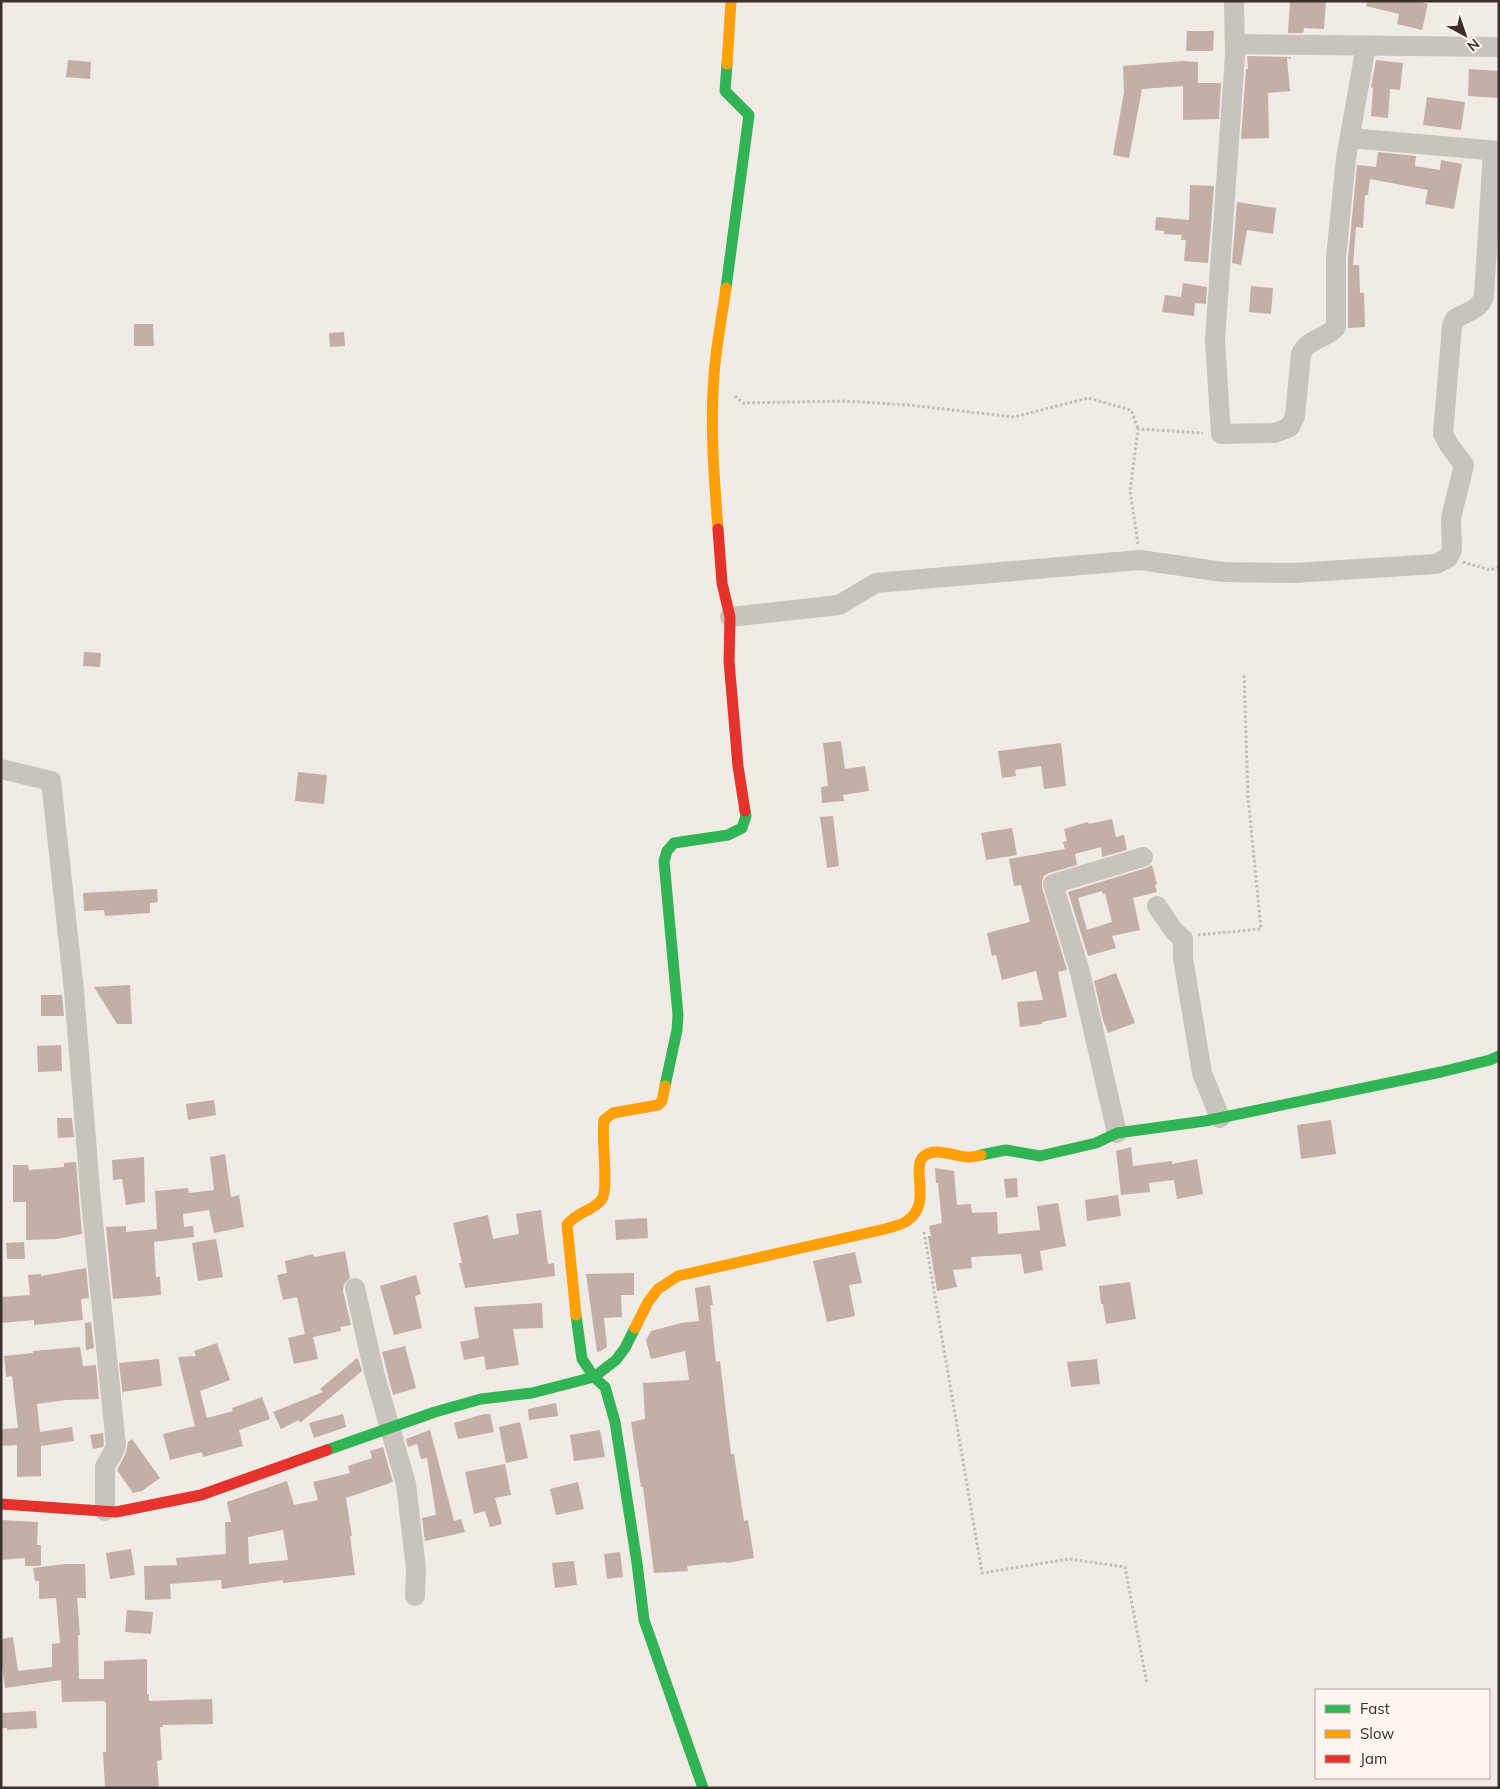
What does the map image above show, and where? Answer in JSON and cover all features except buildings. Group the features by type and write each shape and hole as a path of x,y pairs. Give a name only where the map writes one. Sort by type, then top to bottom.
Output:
{"street":[{"path":"703,1788 644,1620 638,1563 615,1422 605,1387 594,1377 582,1359 572,1289 567,1225 570,1218 602,1199 604,1191 602,1148 604,1121 607,1116 613,1113 658,1105 662,1101 678,1015 672,932 664,861 667,851 674,843 728,835 742,828 746,816 738,766 729,661 730,617 722,583 712,458 714,374 749,115 725,90 731,1"},
{"path":"1234,1 1235,44 1215,340 1221,434 1275,433 1290,427 1296,416 1296,392 1303,349 1332,332 1336,327 1336,258 1346,158 1366,46"},
{"path":"1235,44 1499,47"},
{"path":"730,617 839,605 876,584 1140,560 1223,572 1294,573 1436,564 1448,558 1452,550 1450,518 1464,465 1445,440 1443,434 1452,326 1455,319 1478,307 1482,303 1484,296 1496,151 1350,138"},
{"path":"1,770 51,781 74,991 91,1202 116,1445 115,1453 105,1467 105,1511"},
{"path":"1117,1133 1080,972 1053,884 1143,857"},
{"path":"1156,906 1174,931 1183,939 1182,958 1202,1073 1220,1118"},
{"path":"1,1504 105,1511 128,1510 201,1495 435,1412 481,1399 532,1393 594,1377 616,1360 625,1348 648,1302 658,1289 678,1276 885,1228 907,1221 919,1206 921,1187 919,1166 924,1157 932,1152 941,1152 972,1159 986,1153 1006,1150 1040,1156 1096,1143 1117,1133 1220,1118 1441,1072 1499,1056"},
{"path":"355,1288 374,1372 406,1484 416,1569 415,1596"}],"path":[{"path":"714,374 742,403 844,401 909,405 1014,417 1088,398 1131,410 1138,429 1130,491 1140,560"},
{"path":"1138,429 1221,434"},
{"path":"1448,558 1490,570 1499,567"},
{"path":"1183,939 1201,934 1261,929 1248,797 1244,674"},
{"path":"914,1214 923,1230 982,1573 1069,1558 1125,1567 1147,1684"}],"traffic: fast":[{"path":"726,288 749,115 725,91 727,64"},
{"path":"665,1086 677,1030 678,1015 664,861 667,851 674,843 728,835 742,828 746,816 745,811"},
{"path":"981,1155 1006,1150 1040,1156 1096,1143 1117,1133 1205,1121 1441,1072 1499,1056"},
{"path":"576,1315 582,1359 594,1377 605,1387 615,1422 644,1620 703,1788"},
{"path":"327,1450 435,1412 481,1399 532,1393 594,1377 616,1360 625,1348 635,1328"}],"traffic: slow":[{"path":"727,64 731,1"},
{"path":"718,529 712,414 716,353 726,288"},
{"path":"576,1315 567,1225 575,1217 599,1203 602,1199 605,1185 604,1120 613,1113 658,1105 662,1101 665,1086"},
{"path":"635,1328 648,1302 658,1289 678,1276 899,1225 915,1214 919,1205 919,1169 920,1162 924,1156 937,1152 966,1157 981,1155"}],"traffic: jam":[{"path":"718,529 722,583 730,617 729,661 738,766 745,811"},
{"path":"1,1504 116,1512 201,1495 327,1450"}]}
